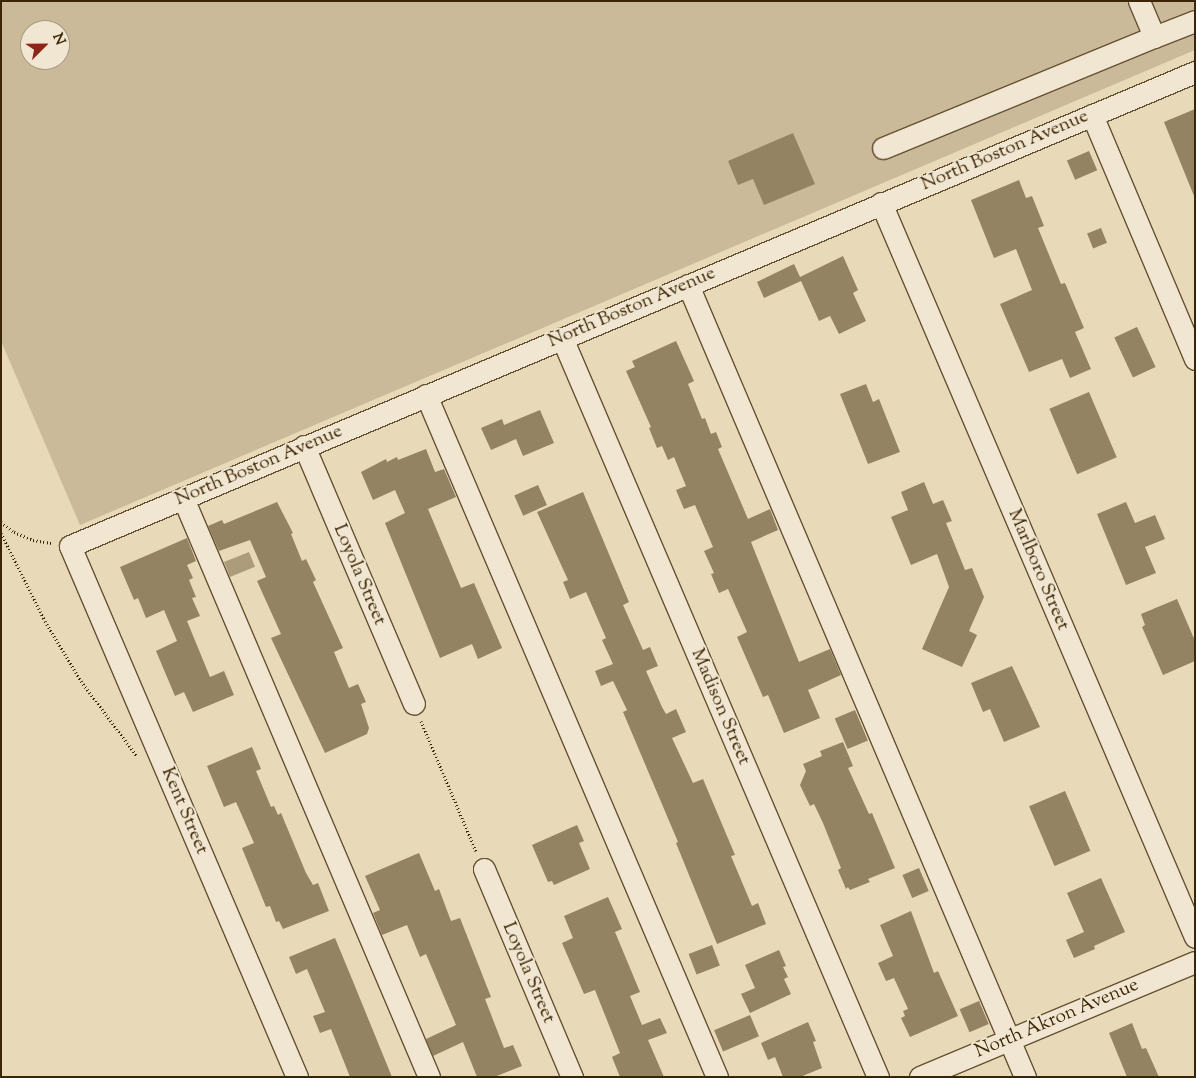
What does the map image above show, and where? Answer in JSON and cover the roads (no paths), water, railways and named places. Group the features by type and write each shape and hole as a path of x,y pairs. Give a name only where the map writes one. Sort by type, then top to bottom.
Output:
{"street":[{"path":"1139,1 1154,37"},
{"path":"883,148 1195,21"},
{"name":"North Boston Avenue","path":"70,546 426,394 1195,72"},
{"path":"1092,115 1195,359"},
{"name":"Marlboro Street","path":"881,203 1195,937"},
{"path":"688,285 1025,1077"},
{"name":"Madison Street","path":"562,338 878,1077"},
{"path":"426,394 717,1077"},
{"name":"Loyola Street","path":"304,446 414,704"},
{"path":"182,498 429,1077"},
{"name":"Kent Street","path":"70,546 297,1077"},
{"name":"Loyola Street","path":"484,869 572,1077"},
{"name":"North Akron Avenue","path":"920,1077 1195,962"}]}
